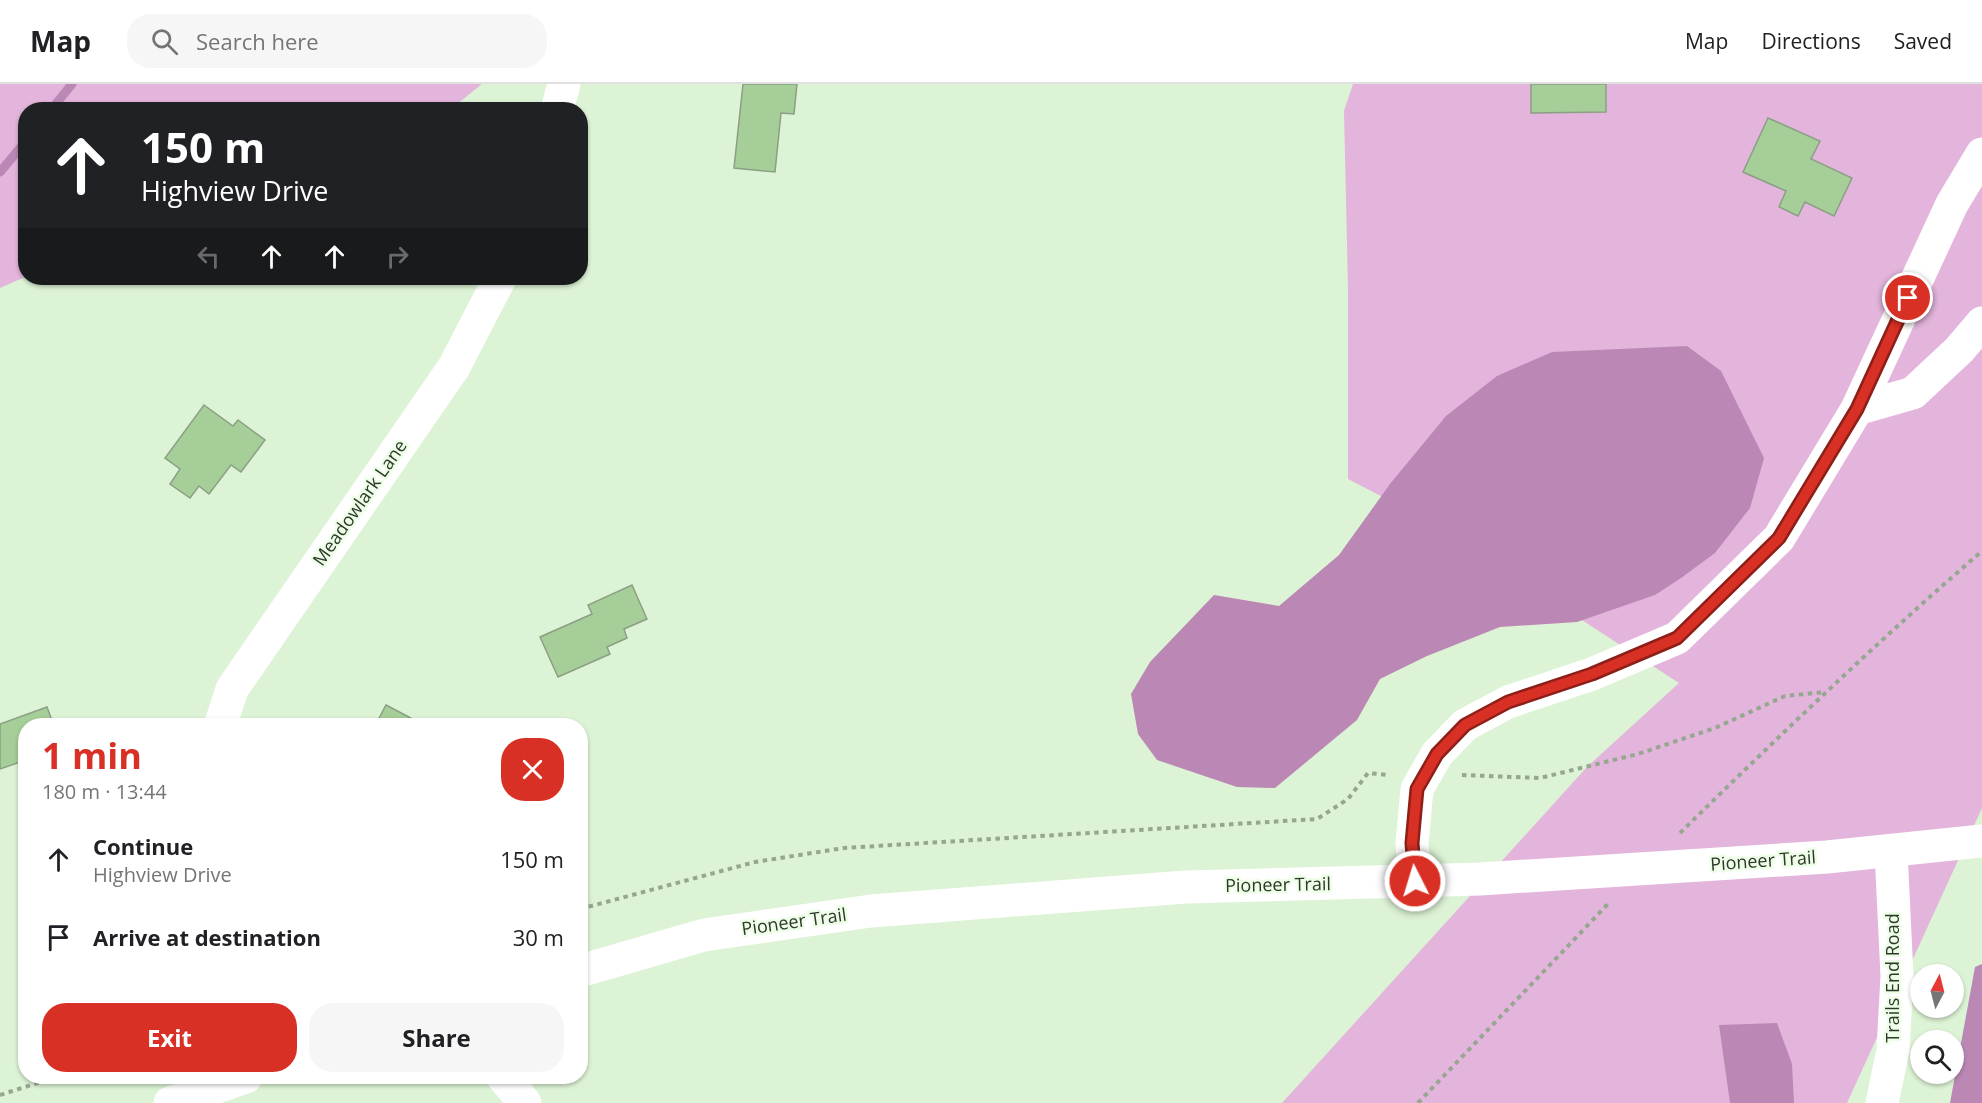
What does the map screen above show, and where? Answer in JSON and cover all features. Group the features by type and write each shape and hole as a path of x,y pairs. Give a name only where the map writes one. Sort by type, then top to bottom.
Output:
{"street":[{"path":"559,102 564,84"},
{"path":"1415,881 1412,843 1417,789 1437,754 1465,725 1508,702 1592,674 1677,638 1779,538 1857,409 1952,204 1982,154"},
{"name":"Meadowlark Lane","path":"223,718 232,688 454,367 496,285"},
{"path":"1857,409 1912,393 1959,350 1982,322"},
{"name":"Pioneer Trail","path":"588,969 704,935 871,911 1186,887 1480,879 1827,857 1982,841"},
{"name":"Trails End Road","path":"1882,1103 1893,1050 1897,976 1891,851"},
{"path":"170,1103 226,1084"},
{"path":"509,1084 525,1103"}],"path":[{"path":"1678,836 1895,626 1982,551"},
{"path":"588,907 755,861 844,848 1317,819 1348,799 1368,773 1393,775 1429,769 1472,776 1540,778 1638,754 1704,732 1785,696 1825,692"},
{"path":"1418,1103 1611,901"},
{"path":"0,1095 34,1084"}],"shaded area":[{"path":"0,84 482,84 460,102 18,102 18,280 0,288"},
{"path":"1353,84 1982,84 1982,808 1847,1103 1282,1103 1587,767 1679,683 1431,522 1348,479 1348,289 1344,111"},
{"path":"1687,346 1721,371 1764,458 1750,508 1715,553 1655,595 1577,622 1500,627 1427,656 1380,679 1357,720 1275,788 1237,787 1157,760 1138,734 1131,694 1150,662 1214,595 1279,606 1339,555 1390,484 1446,416 1497,376 1552,352"},
{"path":"1982,964 1982,1103 1950,1103 1953,1084 1964,1084 1963,1030 1975,967"},
{"path":"1777,1023 1792,1064 1794,1103 1730,1103 1719,1025"}],"building":[{"path":"743,84 797,84 794,114 781,113 775,172 734,168"},
{"path":"1531,84 1606,84 1606,112 1531,113"},
{"path":"1768,118 1820,141 1811,159 1852,178 1834,216 1805,202 1798,216 1779,207 1786,191 1743,172"},
{"path":"204,405 233,426 238,420 265,440 241,472 231,465 209,494 199,486 190,498 170,484 180,469 165,458"},
{"path":"632,585 647,619 624,629 627,638 607,647 610,654 558,677 540,637 592,614 588,605"},
{"path":"386,705 411,718 379,718"},
{"path":"47,707 51,718 18,718 18,763 0,769 0,724"}],"waterway":[{"path":"57,102 72,84"},
{"path":"0,172 18,151"}],"route":[{"path":"1415,881 1412,843 1417,789 1437,754 1465,725 1508,702 1592,674 1677,638 1779,538 1857,409 1908,298"}]}
